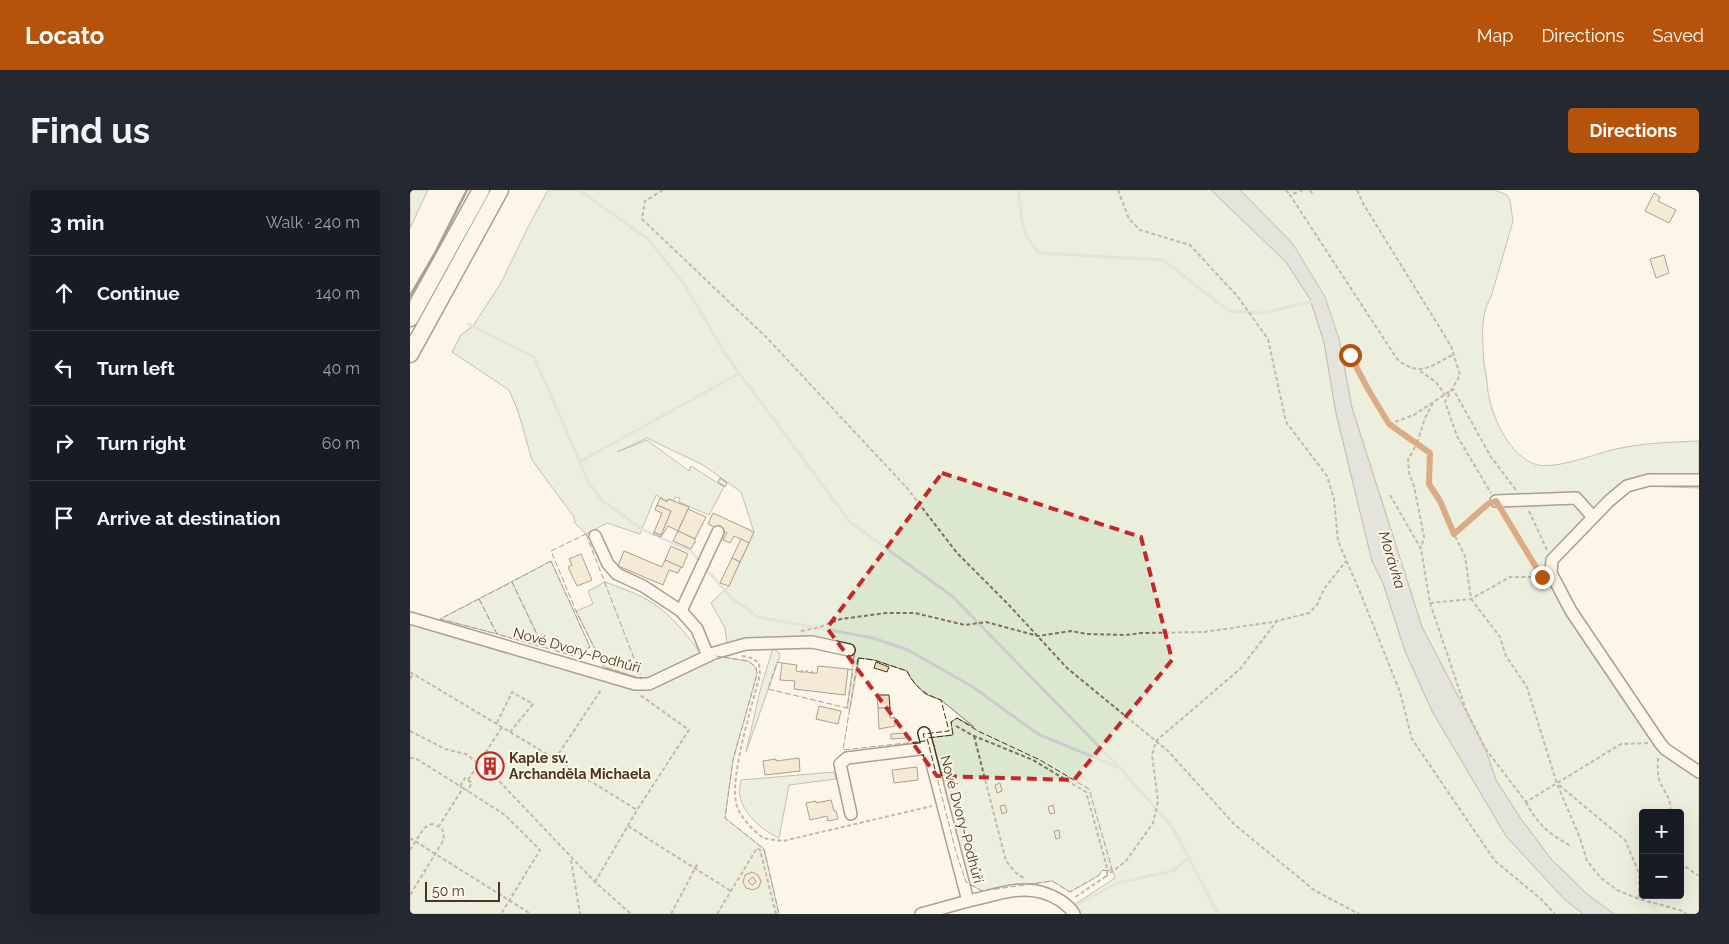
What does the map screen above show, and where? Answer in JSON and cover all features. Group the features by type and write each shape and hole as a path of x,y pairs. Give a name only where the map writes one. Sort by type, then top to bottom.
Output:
{"highway":[{"path":"410,318 481,190"},
{"path":"410,354 500,190"}],"street":[{"path":"1699,480 1649,480 1627,486 1592,517 1552,560 1551,573 1571,611 1660,743 1665,749 1699,772"},
{"path":"1496,501 1576,498 1592,517"},
{"path":"681,611 718,532"},
{"path":"595,536 608,564 617,574 643,586 681,611 697,629 708,656"},
{"name":"Nové Dvory-Podhůří","path":"410,618 635,684 649,684 708,656 746,644 812,642 850,650"},
{"name":"Nové Dvory-Podhůří","path":"924,734 968,902 1027,888 1051,894 1072,908 1074,914"},
{"name":"Nové Dvory-Podhůří","path":"851,814 840,764 847,758 928,748"},
{"path":"921,914 968,902"}],"path":[{"path":"664,190 645,201 642,219 767,338 907,488 957,553 1008,604 1067,668 1168,751 1234,824 1314,890 1359,914"},
{"path":"1118,190 1129,218 1140,230 1190,245 1244,305 1268,339 1286,422 1327,476 1334,499 1338,541 1400,692 1412,739 1495,861 1541,899 1555,914"},
{"path":"1286,190 1397,359 1408,368 1420,370 1436,382 1444,395"},
{"path":"1290,195 1302,190"},
{"path":"1310,190 1313,195"},
{"path":"1357,190 1364,205 1451,346 1460,376 1445,402 1457,436 1542,577 1510,577 1471,599 1430,603"},
{"path":"1420,370 1454,354"},
{"path":"1350,355 1389,424 1430,453 1429,484 1440,501 1465,556 1471,599 1500,638 1506,656 1527,687 1557,784 1580,838 1587,861 1601,878 1617,890 1639,899 1680,910 1686,914"},
{"path":"1389,424 1414,415 1453,389"},
{"path":"1453,389 1490,457 1524,500 1552,560"},
{"path":"1421,549 1424,537 1414,486 1409,473 1408,460 1417,443 1425,418 1433,402"},
{"path":"1390,495 1421,549 1430,603 1466,710 1486,748 1526,802 1533,817 1557,839 1571,846"},
{"path":"1454,534 1488,504 1496,501"},
{"path":"798,631 817,628 841,619 916,613 966,624 986,622 1038,636 1071,631 1088,634 1125,635 1204,632 1278,621 1309,613 1316,605 1324,589 1346,561"},
{"path":"1065,904 1105,878 1126,860 1153,823 1158,801 1152,754 1156,741 1240,669 1278,621"},
{"path":"737,656 752,658 759,662 760,674 742,748 734,792 740,813 748,824 765,838 783,842 942,804"},
{"path":"410,679 411,673 637,810"},
{"path":"595,882 637,810 689,730 636,692 635,684"},
{"path":"555,759 601,690"},
{"path":"497,724 512,692 533,704 510,732"},
{"path":"956,726 974,736 1032,760 1086,792 1108,871 1105,878"},
{"path":"468,780 502,727"},
{"path":"410,731 444,749 466,754 479,764 499,781 595,882 631,914"},
{"path":"974,736 1006,861 1014,872 1031,883"},
{"path":"1526,802 1621,744 1660,743 1657,767 1660,782 1669,797 1670,809"},
{"path":"410,758 415,758 505,815 540,850 501,914"},
{"path":"460,786 465,778 472,783 467,790"},
{"path":"1557,784 1624,840 1639,873"},
{"path":"439,826 463,788"},
{"path":"410,850 424,828 432,824 443,829 444,835 436,854 410,895"},
{"path":"628,826 731,891"},
{"path":"410,838 531,914"},
{"path":"716,914 757,848 760,850 776,914"},
{"path":"571,858 580,914"},
{"path":"671,914 698,863"},
{"path":"1684,866 1699,876"}],"highlighted area":[{"path":"942,473 1141,537 1172,660 1074,780 937,776 827,628"}],"green space":[{"path":"410,190 428,190 410,228"},
{"path":"548,190 1211,190 1286,262 1310,299 1324,342 1336,413 1372,561 1383,583 1405,651 1432,711 1506,836 1563,898 1583,914 1079,914 1074,905 1115,878 1112,869 1108,871 1103,870 1098,876 1070,892 1052,881 982,891 966,882 927,738 953,735 951,722 957,718 974,727 941,700 925,694 911,679 907,671 874,660 859,658 850,709 847,708 855,649 817,637 780,637 727,644 725,628 711,603 729,586 754,532 741,492 703,465 647,438 617,452 647,440 689,471 691,466 724,487 709,515 679,502 680,498 675,497 674,501 669,499 667,501 656,495 640,534 607,523 586,534 575,523 574,517 532,460 518,411 509,390 452,352 461,335 473,326 501,283"},
{"path":"1240,190 1495,190 1507,195 1510,201 1513,221 1483,321 1484,364 1491,406 1509,443 1527,461 1546,466 1626,447 1699,441 1699,488 1641,486 1603,500 1551,557 1545,569 1666,753 1680,767 1699,778 1699,914 1614,914 1587,894 1551,859 1521,819 1496,780 1485,748 1422,627 1352,408 1339,339 1293,244"},
{"path":"551,561 590,647 574,656 440,619"},
{"path":"605,582 627,590 655,604 678,625 702,655 648,681 604,667 576,611 593,604 588,591"},
{"path":"410,623 635,689 716,656 750,662 757,674 733,760 725,818 764,849 779,914 410,914"},
{"path":"773,648 780,656 746,752 761,687"},
{"path":"834,772 836,779 789,785 779,838 755,821 742,803 740,796 741,780"}],"water":[{"name":"Morávka","path":"1211,190 1240,190 1293,244 1325,297 1339,339 1352,408 1422,627 1485,748 1496,780 1521,819 1551,859 1587,894 1614,914 1583,914 1563,898 1506,836 1432,711 1405,651 1383,583 1372,561 1336,413 1324,342 1310,299 1286,262"}],"building":[{"path":"1654,193 1660,197 1658,201 1676,210 1669,223 1645,211"},
{"path":"1664,255 1669,273 1656,278 1650,259"},
{"path":"720,478 727,483 725,487 718,482"},
{"path":"660,498 667,502 668,499 689,507 678,531 668,526 661,537 653,534 654,532 661,535 671,511 657,505"},
{"path":"657,505 671,511 661,535 654,532 662,513 655,510"},
{"path":"688,509 706,517 695,539 678,531"},
{"path":"713,513 754,532 749,543 734,536 730,543 723,540 727,533 708,524"},
{"path":"678,531 695,539 691,549 673,541"},
{"path":"741,539 749,543 740,562 732,558"},
{"path":"671,546 688,554 682,568 665,560"},
{"path":"624,551 662,567 665,560 681,567 678,573 669,570 663,585 618,566"},
{"path":"581,554 592,580 577,586 568,567 572,565 569,559"},
{"path":"732,558 740,562 729,586 720,583"},
{"path":"876,662 889,667 887,672 874,668"},
{"path":"782,663 797,665 796,671 806,672 807,670 807,672 812,673 817,673 818,666 848,669 845,695 794,689 795,681 780,680"},
{"path":"877,695 889,695 890,708 878,708"},
{"path":"819,706 841,711 838,724 816,719"},
{"path":"878,708 890,708 890,718 895,718 895,726 879,729"},
{"path":"905,733 906,738 891,739 891,734"},
{"path":"799,758 800,771 765,775 763,761"},
{"path":"917,767 918,780 894,783 892,770"},
{"path":"946,772 949,779 944,781 941,773"},
{"path":"1000,783 1002,791 997,793 995,785"},
{"path":"831,800 838,819 828,821 827,816 810,820 806,803"},
{"path":"1005,805 1007,812 1002,814 1000,806"},
{"path":"1053,805 1055,813 1050,814 1048,807"},
{"path":"1059,830 1060,838 1056,839 1054,831"},
{"path":"752,872 758,875 761,881 759,887 753,890 746,888 743,882 745,875","holes":["753,877 756,882 752,885 748,881"]}],"waterway":[{"path":"579,190 648,239 684,284 726,355 850,522 952,596 1118,766"},
{"path":"1019,190 1021,215 1025,231 1028,239 1039,253 1163,260 1229,311 1264,313 1314,301"},
{"path":"468,324 534,357 589,483 602,500 643,530 691,551 701,563"},
{"path":"579,462 740,373"},
{"path":"705,568 732,598 758,617 873,638 908,650 973,687 1038,734 1120,768 1173,828 1218,914"},
{"path":"1075,906 1117,883 1172,871 1190,857"}],"fence":[{"path":"586,534 642,679 604,667 576,611 551,551 586,534"},
{"path":"551,561 590,647 574,656 543,647 512,582 551,561"},
{"path":"512,582 543,647 497,634 479,599 512,582"},
{"path":"479,599 497,634 440,619 479,599"},
{"path":"716,656 748,661 756,667 757,674 733,760 725,818 764,849 779,914"},
{"path":"858,658 874,660 907,671 921,690 941,700 949,731 923,734 925,741 843,750 858,658"},
{"path":"782,663 777,662 768,689 847,708 853,670 848,669"},
{"path":"957,718 978,731 1040,760 1089,789 1112,869 1108,871 1103,870 1098,876 1070,892 1052,881 982,891 966,882 956,852 927,738 953,735 951,722 957,718"}],"wall":[{"path":"410,296 434,255 467,190"}],"place":[{"name":"Kaple sv. Archanděla Michaela","path":"490,766"}],"route":[{"path":"1350,355 1389,424 1430,453 1429,484 1440,501 1454,534 1488,504 1496,501 1542,577"}]}
